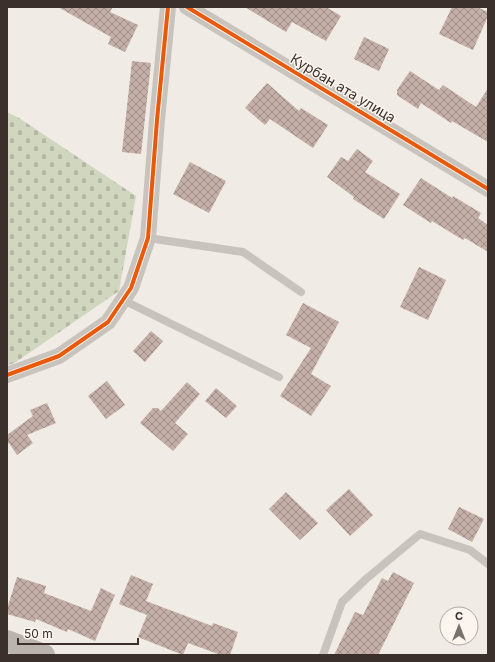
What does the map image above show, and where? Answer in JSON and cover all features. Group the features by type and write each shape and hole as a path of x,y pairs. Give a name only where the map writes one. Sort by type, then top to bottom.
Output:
{"main road":[{"path":"7,641 44,655"}],"street":[{"path":"7,375 60,356 108,322 131,288 148,238 156,120 168,7"},
{"name":"Курбан ата улица","path":"187,7 488,189"}],"lane":[{"path":"148,238 243,252 301,292"},
{"path":"123,300 279,377"},
{"path":"323,655 342,602 366,579 420,534 470,550 488,564"}],"green space":[{"path":"7,112 19,118 136,196 119,291 16,362 7,366"}],"building":[{"path":"58,7 113,7 110,12 138,25 125,52 108,44 111,37"},
{"path":"245,7 326,7 341,16 326,41 292,22 286,32"},
{"path":"452,7 477,7 488,12 488,16 473,50 439,34"},
{"path":"364,37 389,49 379,71 354,59"},
{"path":"132,61 151,63 141,154 122,152"},
{"path":"410,71 439,90 443,85 476,107 488,88 488,142 452,121 451,123 421,103 418,109 397,95 397,90"},
{"path":"267,83 299,111 301,108 328,125 313,148 270,119 265,125 245,108"},
{"path":"357,149 373,161 365,172 400,194 384,219 353,199 354,197 327,177 341,157 348,161"},
{"path":"190,162 226,181 209,213 173,194"},
{"path":"421,178 452,198 453,196 481,213 478,218 488,225 488,252 465,238 463,240 432,221 431,223 403,205"},
{"path":"419,267 446,280 428,320 400,307"},
{"path":"303,303 339,322 311,374 331,386 311,416 280,396 311,348 286,335"},
{"path":"151,331 163,341 145,362 133,351"},
{"path":"107,381 125,405 106,419 88,396"},
{"path":"187,382 200,394 175,423 188,434 173,451 140,423 153,408 158,408 161,411"},
{"path":"216,388 237,406 226,418 205,401"},
{"path":"47,403 56,423 27,435 33,443 17,455 9,443 7,444 7,435 33,416 30,410"},
{"path":"349,489 373,515 350,536 326,510"},
{"path":"286,492 318,523 300,540 269,509"},
{"path":"459,507 484,519 472,542 448,529"},
{"path":"393,572 414,583 378,655 334,655 355,612 363,615 382,578 388,581"},
{"path":"131,575 153,584 146,601 212,626 213,623 238,632 230,655 221,655 188,643 183,655 138,637 147,615 119,604"},
{"path":"17,577 46,586 44,593 91,611 101,588 115,595 95,641 68,629 67,632 36,619 35,622 7,614 7,609"}],"cycle path":[{"path":"7,375 59,356 108,322 131,288 148,238 157,120 168,7"},
{"path":"187,7 488,189"}]}
